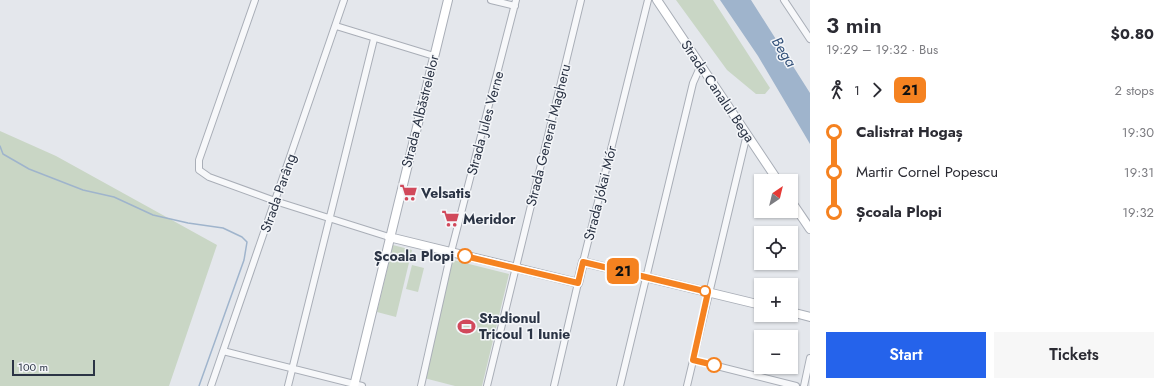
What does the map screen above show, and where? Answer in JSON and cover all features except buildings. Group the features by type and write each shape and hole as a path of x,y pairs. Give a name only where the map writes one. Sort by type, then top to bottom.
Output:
{"street":[{"path":"255,0 199,160 199,170 209,177 275,201 389,237 578,283"},
{"name":"Strada Parâng","path":"211,386 344,0"},
{"name":"Strada Albăstrelelor","path":"356,385 389,237 448,0"},
{"path":"491,0 516,3"},
{"name":"Strada General Magheru","path":"487,386 581,0"},
{"name":"Strada Jókai Mór","path":"554,386 648,0"},
{"name":"Strada Canalul Bega","path":"657,0 773,174"},
{"path":"784,0 810,39"},
{"name":"Strada Jules Verne","path":"420,386 451,252 516,3"},
{"path":"336,26 374,39 434,56"},
{"path":"288,386 328,218 374,39"},
{"path":"620,386 693,83 701,65"},
{"path":"686,386 747,134"},
{"path":"798,211 810,229"},
{"path":"583,262 754,303"},
{"path":"798,314 810,317"},
{"path":"223,351 292,370 356,385"},
{"path":"804,386 810,358"},
{"path":"693,360 796,386"}],"green space":[{"path":"676,0 713,0 770,88 765,94 756,94 727,70"},
{"path":"0,131 56,156 217,245 169,386 0,386"},
{"path":"393,245 412,250 396,317 377,312"},
{"name":"Stadionul Tricoul 1 Iunie","path":"453,260 509,274 482,386 455,386 424,378"},
{"path":"412,265 424,268 418,292 406,289"}],"water":[{"path":"720,0 751,0 810,93 810,144 758,56"}],"waterway":[{"path":"0,146 3,154 29,169 83,190 114,197 153,215 188,223 223,228 242,237 247,242 244,260 199,386"}],"bus line":[{"name":"21","path":"465,256 578,283 583,262 708,292 693,360 714,365"}],"place":[{"name":"Velsatis","path":"408,193"},
{"name":"Meridor","path":"450,219"},
{"name":"Școala Plopi","path":"465,256"},
{"name":"Stadionul Tricoul 1 Iunie","path":"466,326"}],"water label":[{"name":"Bega","path":"784,52"}]}
